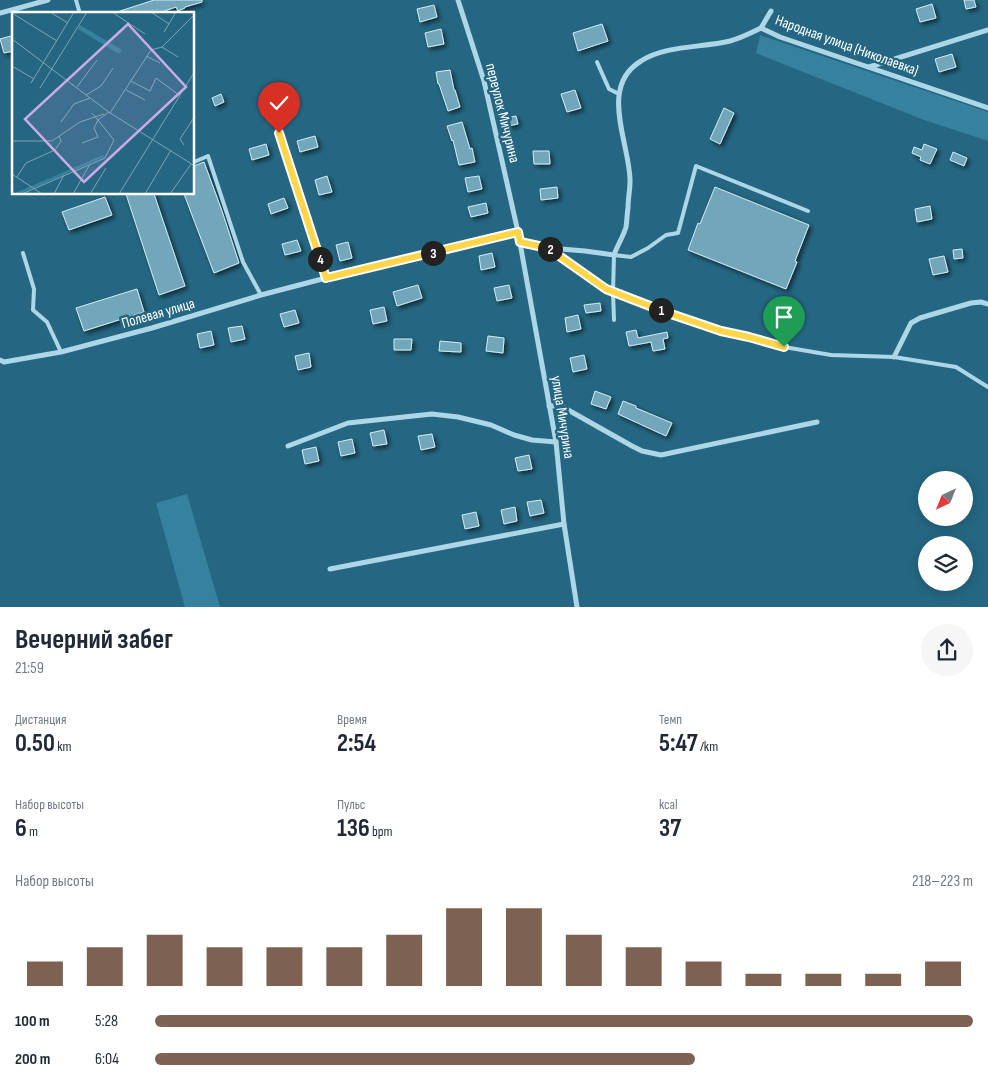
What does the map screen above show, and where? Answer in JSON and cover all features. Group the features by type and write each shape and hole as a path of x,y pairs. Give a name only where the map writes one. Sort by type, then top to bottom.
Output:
{"street":[{"path":"0,13 48,0"},
{"name":"переулок Мичурина","path":"458,0 484,81 518,232"},
{"path":"761,28 771,11"},
{"name":"Народная улица (Николаевка)","path":"614,255 626,228 630,180 627,155 620,126 619,94 626,74 640,61 656,54 729,41 761,28 869,68 988,108"},
{"path":"869,68 988,30"},
{"path":"279,133 326,278"},
{"name":"улица Мичурина","path":"518,232 556,442 564,524 577,607"},
{"name":"Полевая улица","path":"0,360 4,362 61,352 152,328 261,295 518,232"},
{"path":"520,242 548,248 614,255"},
{"path":"894,356 911,323 920,318 971,303 981,302 988,304"},
{"path":"549,406 561,406 632,446 661,455 817,422"},
{"path":"288,446 348,423 432,414 458,417 532,440 556,442"},
{"path":"330,569 564,524"}],"lane":[{"path":"597,62 609,89 619,94"},
{"path":"195,162 208,156 243,262 261,295"},
{"path":"614,320 614,255 631,257 666,235 678,233 696,166 808,211"},
{"path":"548,248 606,289 721,331 784,347 831,355 894,356 956,367 988,387"},
{"path":"23,253 34,289 33,310 47,322 61,352"}],"shaded area":[{"path":"760,35 988,112 988,141 924,120 756,53"},
{"path":"187,494 220,607 185,607 156,503"}],"building":[{"path":"154,0 202,0 202,2 178,11 176,7 162,12 117,12"},
{"path":"964,0 974,0 976,7 966,9"},
{"path":"932,4 936,18 920,22 916,9"},
{"path":"434,5 437,17 420,22 417,9"},
{"path":"602,24 608,41 578,51 573,33"},
{"path":"441,29 444,44 428,47 425,33"},
{"path":"12,36 12,51 4,53 0,39"},
{"path":"952,54 956,67 939,72 935,59"},
{"path":"450,70 460,107 448,111 438,84 436,72"},
{"path":"575,90 581,108 567,112 561,94"},
{"path":"221,94 224,102 215,106 212,98"},
{"path":"724,108 734,113 720,144 710,139"},
{"path":"516,116 518,124 508,126 506,118"},
{"path":"462,122 475,162 459,165 453,140 447,126"},
{"path":"315,136 318,147 300,152 297,141"},
{"path":"266,144 269,155 252,160 249,149"},
{"path":"924,144 937,149 930,164 920,160 921,157 912,153 914,147 922,150"},
{"path":"533,151 549,151 550,164 534,164"},
{"path":"953,152 967,158 964,166 950,160"},
{"path":"204,162 239,263 214,273 184,195 195,195 195,166"},
{"path":"327,176 332,192 319,195 315,180"},
{"path":"479,176 482,189 468,192 465,178"},
{"path":"557,187 558,198 541,200 540,189"},
{"path":"715,187 809,225 786,289 688,250"},
{"path":"126,195 154,195 185,286 159,295"},
{"path":"105,197 112,215 69,230 62,212"},
{"path":"284,198 288,208 271,214 268,204"},
{"path":"486,203 488,213 471,217 468,207"},
{"path":"930,206 932,219 917,222 915,209"},
{"path":"297,240 301,251 285,255 282,244"},
{"path":"348,242 352,258 340,261 336,245"},
{"path":"962,249 963,258 954,259 953,250"},
{"path":"492,253 495,267 481,270 479,256"},
{"path":"944,256 948,272 933,275 929,259"},
{"path":"418,285 422,298 397,306 393,292"},
{"path":"509,285 512,298 497,301 494,288"},
{"path":"137,289 144,312 84,331 76,308"},
{"path":"600,303 601,311 586,313 584,305"},
{"path":"384,307 387,321 373,324 370,310"},
{"path":"295,310 299,323 284,327 280,314"},
{"path":"578,315 581,329 567,332 565,318"},
{"path":"242,326 245,339 231,342 228,328"},
{"path":"636,330 638,338 667,332 668,338 663,339 665,349 653,351 651,342 629,346 626,332"},
{"path":"211,331 214,345 200,348 197,334"},
{"path":"488,336 504,338 503,353 486,351"},
{"path":"394,339 412,339 411,350 394,350"},
{"path":"440,341 461,343 461,352 439,351"},
{"path":"309,353 311,367 298,370 295,356"},
{"path":"584,355 587,369 573,372 570,358"},
{"path":"595,391 611,397 606,409 591,404"},
{"path":"623,401 672,423 666,436 618,414"},
{"path":"384,430 387,444 373,446 370,433"},
{"path":"432,434 435,447 421,450 418,436"},
{"path":"352,439 355,453 341,456 338,442"},
{"path":"316,447 319,461 305,464 302,450"},
{"path":"529,455 532,469 518,471 515,458"},
{"path":"541,500 544,513 530,516 527,502"},
{"path":"515,507 517,521 504,524 501,510"},
{"path":"476,512 479,526 465,529 462,515"}],"route":[{"path":"279,133 326,278 518,232 520,242 548,248 606,289 721,331 784,347"}]}
